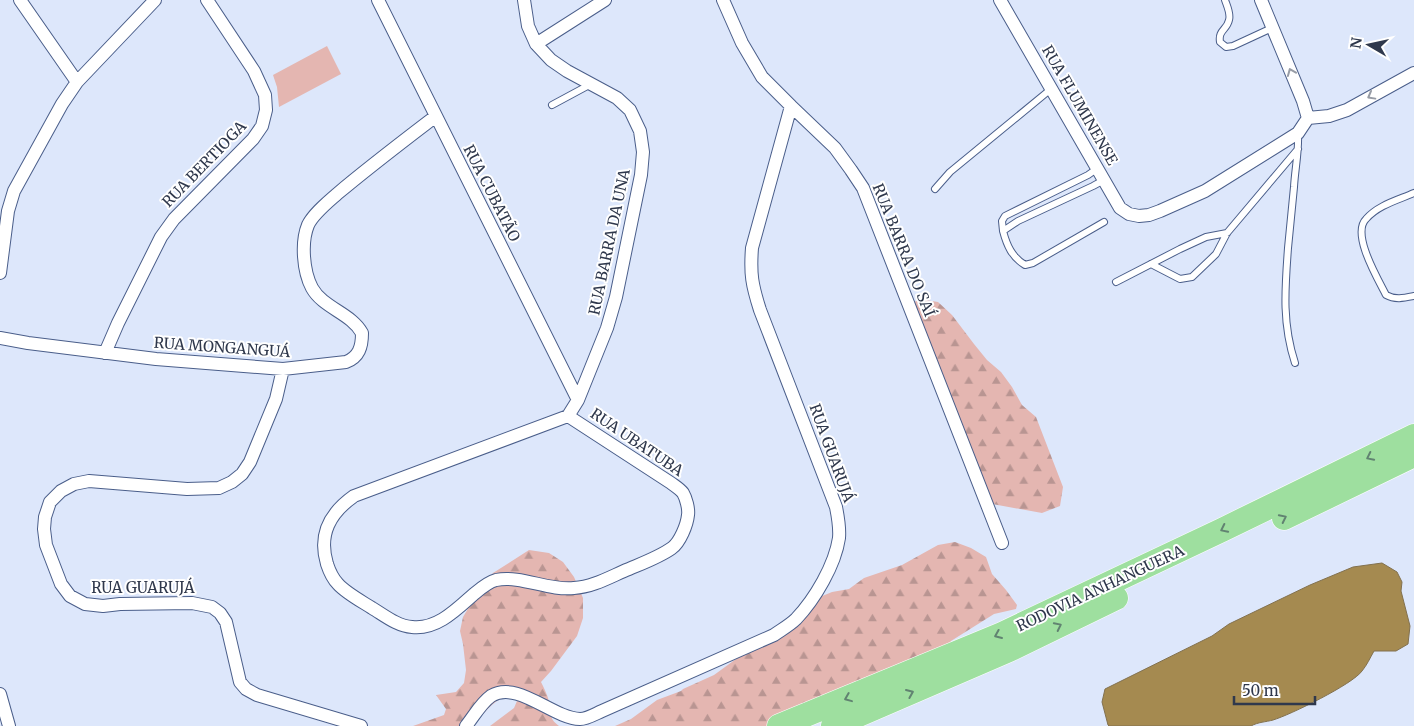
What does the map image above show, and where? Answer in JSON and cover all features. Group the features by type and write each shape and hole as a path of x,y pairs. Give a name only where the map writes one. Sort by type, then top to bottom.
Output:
{"highway":[{"name":"RODOVIA ANHANGUERA","path":"779,726 1002,634 1222,530 1414,436"},
{"name":"RODOVIA ANHANGUERA","path":"833,726 1009,650 1414,455"}],"street":[{"path":"20,0 77,82"},
{"path":"0,273 8,211 14,191 62,104 77,82 155,0"},
{"name":"RUA BERTIOGA","path":"105,353 118,323 162,237 174,219 252,139 262,126 266,110 265,95 261,85 254,71 207,0"},
{"name":"RUA CUBATÃO","path":"378,0 578,400"},
{"name":"RUA BARRA DA UNA","path":"524,0 528,26 536,44 551,60 567,71 617,98 630,110 640,131 643,152 641,176 616,297 607,328 578,400 568,416"},
{"path":"536,44 605,0"},
{"name":"RUA BARRA DO SAÍ","path":"723,0 742,43 762,77 835,148 863,188 1002,544"},
{"name":"RUA FLUMINENSE","path":"1000,0 1120,208 1129,214 1149,215 1205,191 1298,133"},
{"path":"1261,0 1303,101 1308,118"},
{"path":"1308,118 1329,116 1347,110 1414,73"},
{"name":"RUA GUARUJÁ","path":"466,726 486,700 504,692 528,698 559,713 575,718 583,719 602,711 774,635 795,620 812,601 828,571 835,555 839,537 836,507 760,310 750,268 752,248 791,106"},
{"name":"RUA MONGANGUÁ","path":"0,338 28,344 156,359 283,369 346,362 356,357 359,353 362,338 360,329 317,296 309,282 304,254 308,224 323,207 362,172 436,116"},
{"path":"1298,133 1308,118"},
{"name":"RUA GUARUJÁ","path":"283,369 276,399 250,462 242,474 232,482 219,488 205,489 89,482 74,484 60,491 50,502 45,517 46,545 61,584 70,596 85,604 103,606 192,602 212,607 220,613 226,622 240,682 246,689 257,695 361,726"},
{"name":"RUA UBATUBA","path":"568,416 682,492 689,513 682,534 674,547 591,585 560,588 508,578 494,581 482,588 446,618 427,626 413,627 387,618 337,584 328,568 323,551 324,535 331,518 342,504 354,496 568,416"},
{"path":"0,694 9,726"}],"lane":[{"path":"1225,0 1230,15 1229,22 1219,37 1220,42 1226,47 1233,46 1272,28"},
{"path":"552,105 592,84"},
{"path":"935,189 950,172 1051,89"},
{"path":"1295,363 1289,345 1285,319 1285,289 1299,148 1298,133"},
{"path":"1151,264 1180,279 1192,277 1216,254 1227,233 1299,148"},
{"path":"1098,168 1088,176 1005,216 1002,221 1003,231 1005,240 1016,259 1025,265 1033,263 1104,222"},
{"path":"1003,231 1018,221 1104,180"},
{"path":"1414,193 1371,214 1364,220 1361,232 1369,262 1386,295 1391,298 1414,296"},
{"path":"1116,282 1206,237 1227,233"}],"green space":[{"path":"327,46 341,74 279,107 277,87 273,75"},
{"path":"919,299 938,302 952,315 987,360 1001,372 1022,405 1036,417 1063,487 1060,506 1042,513 987,503 904,309"},
{"path":"955,542 971,548 986,557 992,574 1017,605 1016,609 994,614 951,641 947,648 773,726 615,726 631,719 657,700 714,675 747,651 772,637 815,599 832,592 849,589 864,578 902,565 938,545"},
{"path":"529,550 549,553 563,562 574,577 583,598 583,618 577,636 541,682 549,701 553,720 559,726 490,726 514,708 517,701 515,695 497,701 473,726 413,726 444,715 446,709 436,695 456,692 464,683 466,670 460,631 463,617 481,587 493,573"}],"shaded area":[{"path":"1382,563 1397,572 1402,582 1401,591 1410,626 1408,644 1396,651 1374,651 1367,664 1356,677 1334,691 1281,717 1251,726 1108,725 1102,702 1105,689 1212,636 1229,624 1310,585 1353,567"}]}
